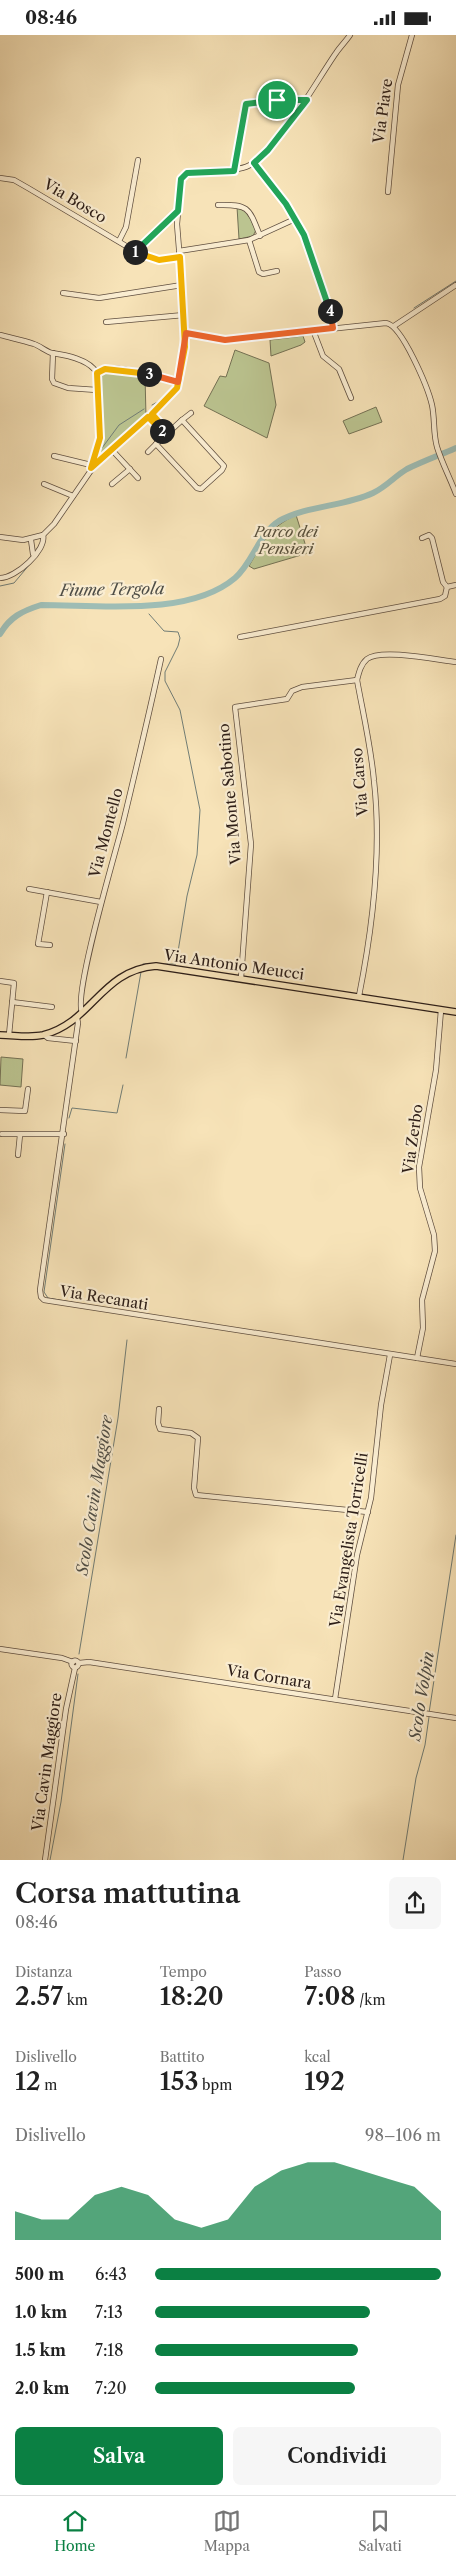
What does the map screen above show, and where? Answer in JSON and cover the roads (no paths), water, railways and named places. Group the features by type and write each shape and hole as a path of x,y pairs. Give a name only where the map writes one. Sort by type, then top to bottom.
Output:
{"main road":[{"name":"Via Antonio Meucci","path":"0,1035 44,1035 61,1028 82,1012 116,979 144,967 162,966 456,1012"}],"street":[{"path":"0,537 30,540 43,535 54,524 92,467 171,396 178,382 186,333 177,224 181,179 192,171 234,171 254,163 268,150 307,100 337,51 350,35"},
{"name":"Via Piave","path":"388,192 398,85 412,35"},
{"path":"234,171 246,104 298,98 307,100"},
{"path":"119,241 126,227 138,160"},
{"path":"254,163 295,219 315,264 333,328"},
{"name":"Via Bosco","path":"0,178 14,180 148,258 159,260 180,257"},
{"path":"218,205 242,205 250,212 260,236"},
{"path":"135,251 178,211"},
{"path":"179,251 249,240 295,219"},
{"path":"167,223 177,224"},
{"path":"249,240 259,272 264,274 276,271"},
{"path":"63,293 99,299 182,285"},
{"path":"394,326 456,285"},
{"path":"106,322 184,315"},
{"path":"186,333 220,340 386,323 394,326 400,333 428,395 439,451 456,494"},
{"path":"313,330 323,356 339,369 351,398"},
{"path":"0,335 32,343 53,353 59,352 92,367 97,373 100,438 92,467"},
{"path":"53,353 52,379 54,383 68,388 97,390"},
{"path":"97,373 105,369 142,372 178,382"},
{"path":"148,452 191,413"},
{"path":"150,415 167,433"},
{"path":"156,444 197,488 202,489 209,483 224,466 182,420"},
{"path":"112,450 138,478"},
{"path":"54,456 92,467"},
{"path":"112,484 130,469"},
{"path":"44,484 73,496"},
{"path":"0,578 18,573 44,539 43,535"},
{"path":"240,637 440,599 446,596 447,587 443,582 432,539 429,535 422,538"},
{"path":"30,540 33,555"},
{"path":"447,587 456,585"},
{"path":"357,679 367,659 374,655 388,654 456,662"},
{"name":"Via Montello","path":"82,1012 80,1006 101,901 122,825 161,659"},
{"name":"Via Monte Sabotino","path":"241,978 251,845 235,707 236,705 287,699 292,691 302,687 357,679"},
{"name":"Via Carso","path":"357,679 374,779 377,839 370,934 359,996"},
{"path":"29,889 101,901"},
{"path":"47,892 38,944 50,945"},
{"path":"0,981 14,983 9,1035"},
{"path":"12,1002 52,1007"},
{"name":"Via Zerbo","path":"417,1358 423,1328 422,1300 435,1251 434,1235 420,1188 419,1167 432,1098 441,1010"},
{"name":"Via Recanati","path":"76,1017 76,1041 64,1134 40,1290 44,1300 390,1355"},
{"path":"44,1035 48,1038 76,1041"},
{"path":"0,1110 25,1111 28,1089"},
{"path":"2,1134 64,1134"},
{"path":"18,1155 20,1135"},
{"path":"390,1355 456,1365"},
{"name":"Via Evangelista Torricelli","path":"335,1699 357,1555 368,1512 381,1405 390,1355"},
{"path":"159,1409 158,1423 160,1429 191,1433 198,1439 194,1488 196,1495 368,1512"},
{"path":"0,1649 62,1658 73,1662 72,1666 77,1665"},
{"name":"Via Cornara","path":"77,1665 89,1662 456,1718"},
{"name":"Via Cavin Maggiore","path":"45,1860 66,1709 77,1665"}],"waterway":[{"path":"414,308 456,281"},
{"path":"152,405 165,398"},
{"path":"102,448 119,425 144,409"},
{"name":"Fiume Tergola","path":"0,634 17,615 41,605 116,607 169,604 193,599 216,590 241,572 266,533 279,521 302,512 362,498 382,488 407,469 456,448"},
{"path":"0,586 14,583 30,564"},
{"name":"Scolo Cavin Maggiore","path":"143,964 176,964 187,896 197,855 200,810 180,710 165,681 165,672 180,638 178,632 164,631 149,614"},
{"name":"Scolo Cavin Maggiore","path":"126,1058 141,972"},
{"name":"Scolo Cavin Maggiore","path":"69,1118 72,1108 117,1113 123,1085"},
{"name":"Scolo Cavin Maggiore","path":"65,1144 44,1292 48,1298 77,1303"},
{"name":"Scolo Cavin Maggiore","path":"79,1654 118,1418 127,1340"},
{"name":"Scolo Volpin","path":"429,1713 456,1535"},
{"name":"Scolo Cavin Maggiore","path":"50,1860 61,1802 78,1674"},
{"name":"Scolo Volpin","path":"403,1860 416,1778 425,1745 429,1717"}],"park label":[{"name":"Parco dei Pensieri","path":"286,540"}]}
